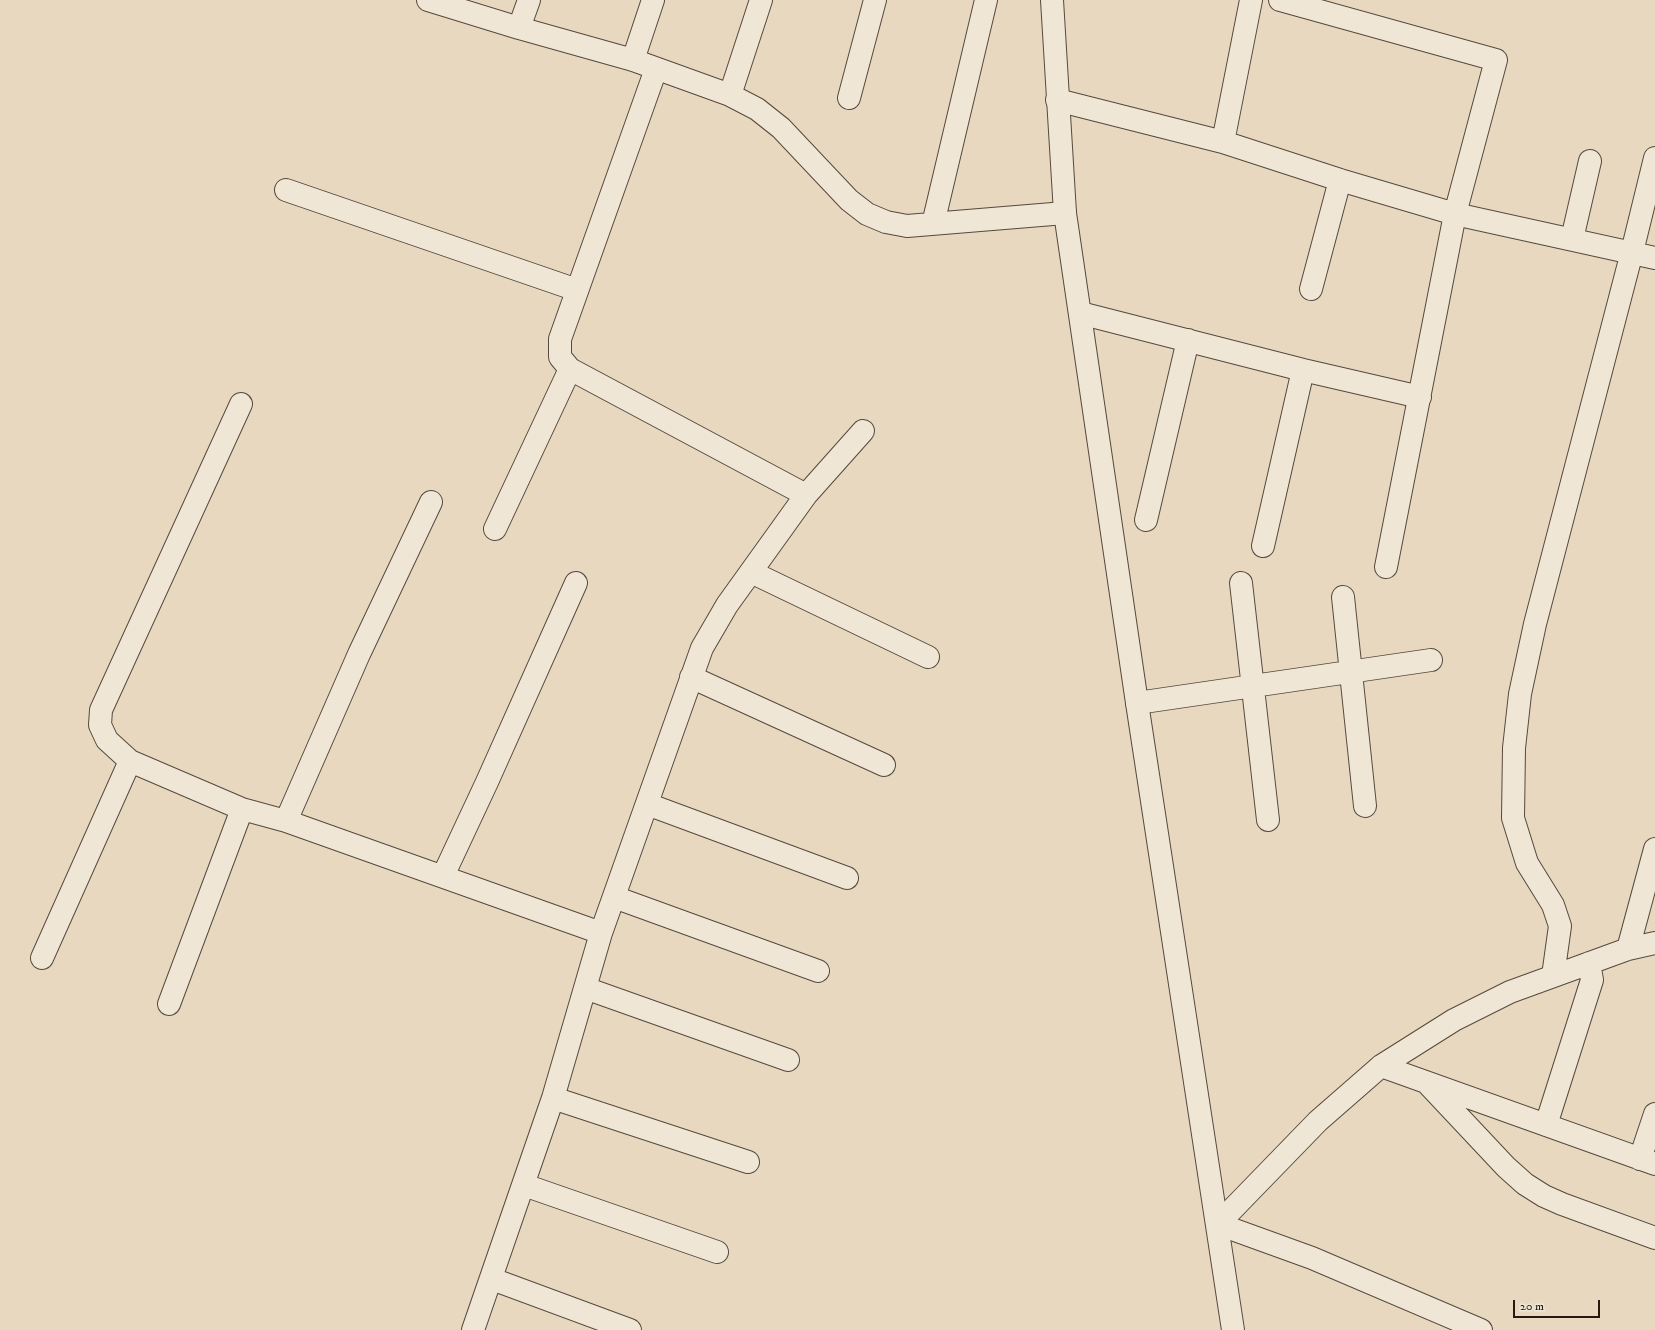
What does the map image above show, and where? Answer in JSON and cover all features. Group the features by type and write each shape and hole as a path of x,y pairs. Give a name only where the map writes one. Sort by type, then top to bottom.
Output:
{"street":[{"path":"428,0 519,28 633,60 730,95 757,109 781,128 849,200 867,214 886,222 907,226 1065,213"},
{"path":"519,28 529,0"},
{"path":"633,60 653,0"},
{"path":"730,95 761,0"},
{"path":"849,98 875,0"},
{"path":"933,224 986,0"},
{"path":"1049,0 1065,213 1137,703 1234,1330"},
{"path":"1223,142 1251,0"},
{"path":"1280,0 1496,60 1455,214 1386,567"},
{"path":"656,69 560,339 560,357 570,369 806,495"},
{"path":"1057,100 1223,142 1340,180 1455,214 1655,258"},
{"path":"1553,976 1560,926 1553,905 1526,863 1513,818 1515,740 1520,694 1536,624 1655,158"},
{"path":"1572,239 1590,162"},
{"path":"1311,289 1340,180"},
{"path":"286,190 577,290"},
{"path":"1080,313 1303,370 1420,397"},
{"path":"1146,520 1188,340"},
{"path":"495,529 570,369"},
{"path":"1263,546 1303,370"},
{"path":"241,404 101,710 100,725 107,740 130,761 242,809 286,821 602,933"},
{"path":"473,1330 492,1279 553,1098 585,988 614,897 702,648 714,625 750,572 806,495 863,431"},
{"path":"286,821 359,654 431,502"},
{"path":"750,572 928,657"},
{"path":"443,876 487,782 576,583"},
{"path":"1240,583 1254,685 1268,820"},
{"path":"1344,597 1366,806"},
{"path":"1137,703 1352,670 1431,660"},
{"path":"692,677 884,765"},
{"path":"42,958 130,761"},
{"path":"647,804 847,878"},
{"path":"169,1004 242,809"},
{"path":"1628,949 1655,849"},
{"path":"614,897 818,971"},
{"path":"1218,1224 1318,1121 1381,1066 1454,1020 1510,992 1628,949 1655,944"},
{"path":"1546,1125 1592,980 1589,963"},
{"path":"585,988 788,1060"},
{"path":"1381,1066 1647,1162 1655,1114"},
{"path":"1426,1082 1506,1167 1525,1184 1544,1196 1562,1204 1655,1238"},
{"path":"553,1098 748,1162"},
{"path":"524,1185 717,1252"},
{"path":"1218,1224 1312,1258 1481,1330"},
{"path":"492,1279 630,1330"}]}
